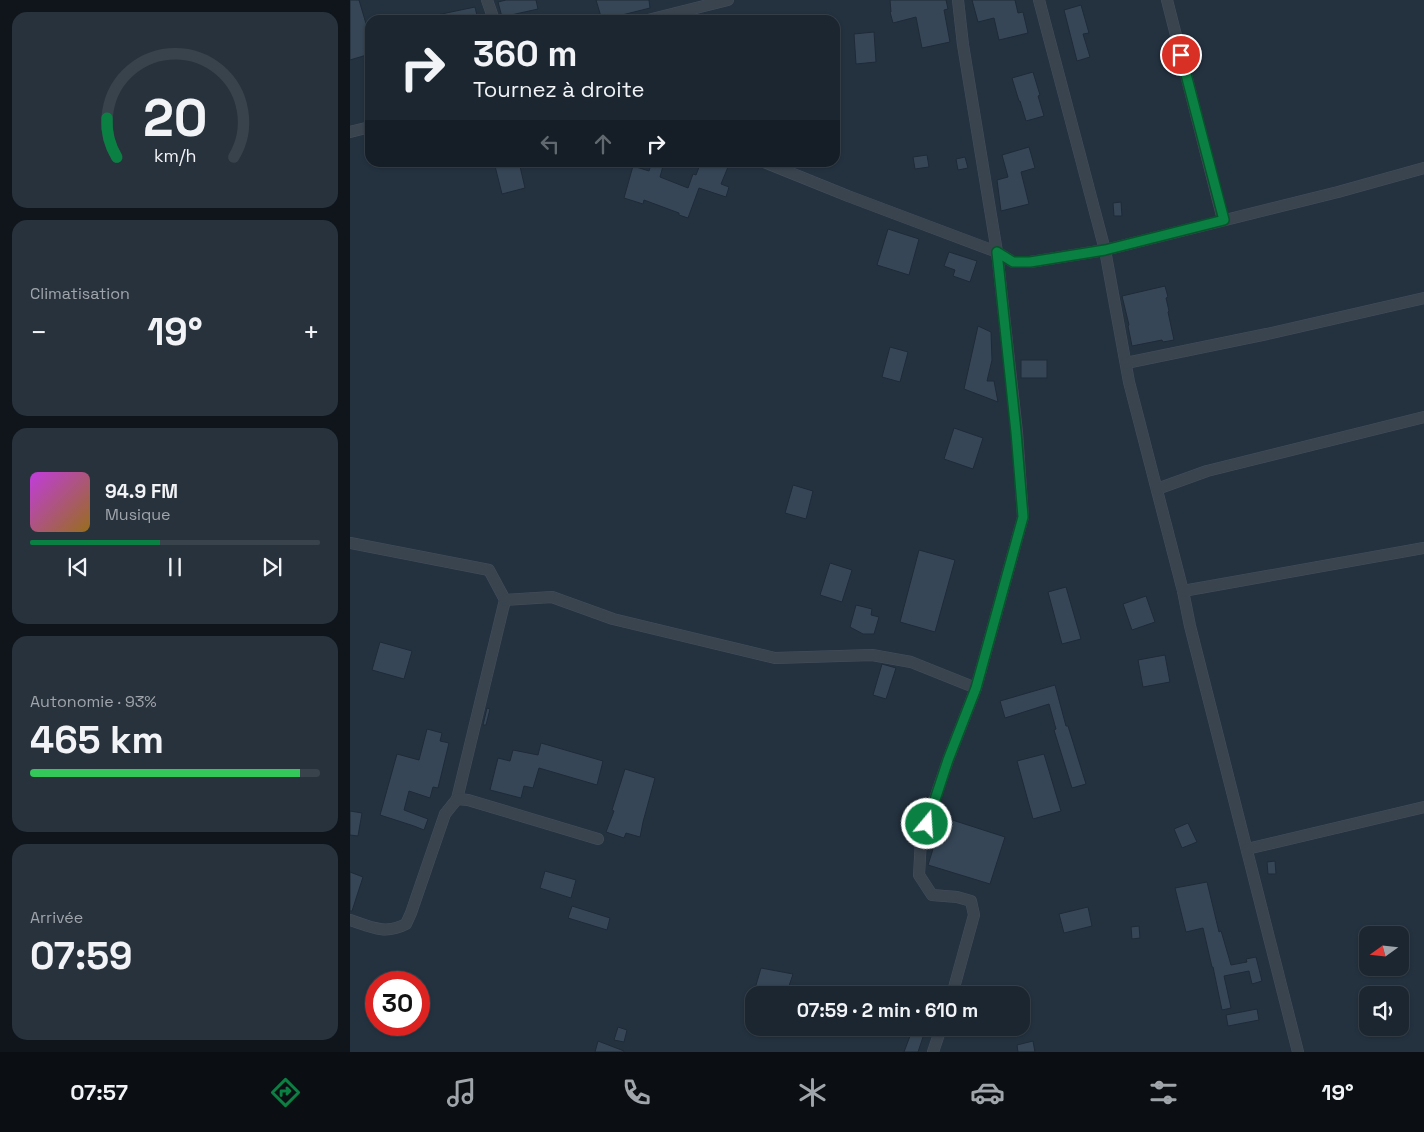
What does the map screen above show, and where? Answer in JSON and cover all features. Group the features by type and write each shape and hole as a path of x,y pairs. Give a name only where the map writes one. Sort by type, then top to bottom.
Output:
{"street":[{"path":"487,0 492,15"},
{"path":"668,15 728,0"},
{"path":"955,986 974,916 971,901 957,897 932,895 919,875 922,840 948,760 976,688 1023,517 997,252 963,45 958,0"},
{"path":"1040,0 1105,250 1129,382 1298,1052"},
{"path":"1167,0 1224,220"},
{"path":"350,132 365,128"},
{"path":"776,167 997,252 1013,262 1030,262 1105,250 1338,192 1424,168"},
{"path":"1126,363 1267,334 1424,298"},
{"path":"1157,489 1207,471 1424,417"},
{"path":"350,543 489,570 505,600 457,799 445,814 406,924 391,930 380,930 350,920"},
{"path":"1183,591 1424,548"},
{"path":"505,600 552,597 613,619 775,658 872,654 911,662 976,688"},
{"path":"457,799 468,800 598,839"},
{"path":"1247,849 1424,807"},
{"path":"933,1052 938,1036"}],"building":[{"path":"350,0 359,0 365,20 365,56 350,60"},
{"path":"506,0 536,0 538,9 511,15 501,15 498,2"},
{"path":"596,0 649,0 650,8 622,15 600,15"},
{"path":"890,0 946,0 948,9 944,10 950,42 922,48 916,17 893,23 890,12"},
{"path":"972,0 1015,0 1018,13 1023,12 1028,33 999,40 994,18 978,22"},
{"path":"1081,5 1089,33 1083,34 1090,57 1077,61 1064,10"},
{"path":"475,7 477,15 437,15"},
{"path":"874,32 876,62 856,64 854,34"},
{"path":"1033,72 1044,116 1026,121 1012,78"},
{"path":"1029,147 1035,168 1021,172 1029,204 1001,211 997,180 1008,177 1002,155"},
{"path":"927,155 929,167 915,169 913,157"},
{"path":"965,157 968,168 958,170 956,159"},
{"path":"495,167 520,167 525,188 502,194"},
{"path":"633,167 649,171 650,167 663,167 660,177 688,188 693,174 696,175 699,167 728,167 721,184 729,187 726,197 699,188 688,218 644,200 643,204 624,198"},
{"path":"1121,202 1122,216 1114,216 1113,203"},
{"path":"888,229 919,239 909,275 877,265"},
{"path":"949,252 977,261 970,282 953,276 955,270 944,266"},
{"path":"1165,286 1174,340 1163,342 1162,340 1132,346 1122,296"},
{"path":"978,326 991,332 992,360 987,381 994,381 998,402 964,389"},
{"path":"890,347 908,352 900,382 882,377"},
{"path":"1021,360 1047,360 1047,378 1021,378"},
{"path":"954,428 983,438 973,469 944,459"},
{"path":"793,485 813,491 806,519 785,513"},
{"path":"919,550 955,560 935,632 900,622"},
{"path":"830,563 852,570 842,602 820,595"},
{"path":"1066,587 1081,639 1062,644 1048,592"},
{"path":"1146,596 1155,622 1132,630 1123,604"},
{"path":"856,605 872,609 871,615 879,617 874,634 863,634 850,627"},
{"path":"380,642 412,651 404,679 372,670"},
{"path":"1165,655 1170,682 1143,687 1138,660"},
{"path":"882,664 896,668 886,699 873,695"},
{"path":"1055,685 1066,726 1068,726 1086,784 1072,788 1054,730 1056,729 1049,704 1005,718 1000,701"},
{"path":"487,708 490,709 486,725 483,725"},
{"path":"427,729 442,733 440,741 449,743 438,788 433,787 430,798 409,791 404,810 428,819 424,830 380,815 397,754 419,760"},
{"path":"541,743 603,761 597,785 539,768 533,788 524,786 521,798 490,790 498,758 510,761 513,750 538,755"},
{"path":"1044,754 1061,811 1033,819 1017,761"},
{"path":"625,769 655,778 640,837 626,833 624,838 606,832 614,811 612,810"},
{"path":"350,811 362,813 358,836 350,835"},
{"path":"943,817 1005,837 990,884 928,865"},
{"path":"1188,823 1197,842 1182,848 1174,829"},
{"path":"1275,861 1276,874 1268,874 1267,862"},
{"path":"545,871 576,880 571,898 540,888"},
{"path":"350,872 363,877 352,911 350,911"},
{"path":"1207,882 1219,932 1221,931 1231,965 1247,962 1246,959 1256,957 1262,981 1252,984 1249,971 1224,976 1231,1008 1222,1010 1203,928 1186,932 1175,888"},
{"path":"572,906 610,918 607,930 568,918"},
{"path":"1088,907 1092,926 1064,933 1059,914"},
{"path":"1139,926 1140,938 1132,939 1131,927"},
{"path":"761,968 793,974 789,986 756,986"},
{"path":"1257,1009 1259,1020 1228,1026 1226,1015"},
{"path":"618,1027 627,1030 624,1042 614,1040"},
{"path":"910,1036 923,1036 918,1052 904,1052"},
{"path":"598,1041 624,1051 624,1052 595,1052"},
{"path":"1033,1041 1035,1052 1018,1052 1017,1045"}],"route":[{"path":"927,824 948,760 976,688 1023,517 997,252 1013,262 1030,262 1105,250 1224,220 1181,55"}]}
